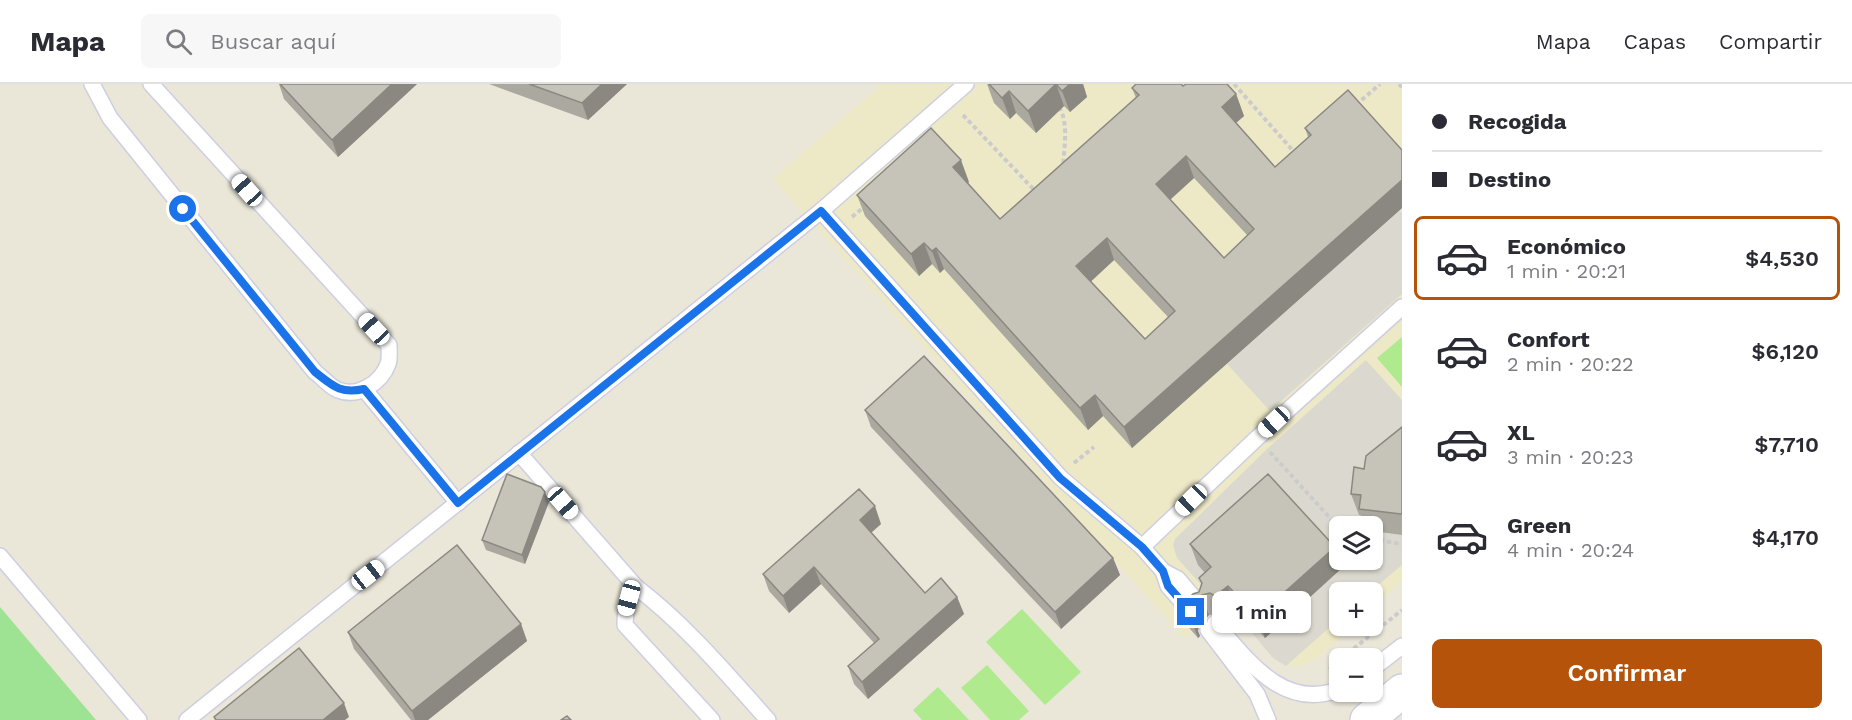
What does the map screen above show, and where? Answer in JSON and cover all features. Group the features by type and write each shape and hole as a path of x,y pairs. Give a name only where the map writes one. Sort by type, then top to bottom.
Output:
{"main road":[{"path":"1367,720 1402,690"}],"lane":[{"path":"92,84 110,118 315,372 338,390 353,392 364,389 379,380 388,363 389,345 151,84"},
{"path":"187,720 821,211 966,84"},
{"path":"821,211 1060,478 1142,547 1163,571 1168,586 1196,608"},
{"path":"1142,547 1265,430 1402,307"},
{"path":"364,389 458,503"},
{"path":"519,453 636,587 657,603 694,638 768,720"},
{"path":"0,556 139,720"},
{"path":"636,587 629,598 625,612 625,625 712,720"},
{"path":"1268,720 1257,694 1211,626 1270,681 1285,689 1310,694 1329,692"},
{"path":"1383,661 1402,646"}],"path":[{"path":"1234,84 1297,154"},
{"path":"1355,105 1380,84"},
{"path":"1054,101 1061,109 1064,119 1063,169"},
{"path":"963,115 1041,196"},
{"path":"1267,449 1329,517"},
{"path":"1383,541 1402,544"},
{"path":"1356,648 1402,610"}],"shaded area":[{"path":"882,84 1402,84 1402,581 1383,599 1383,582 1329,582 1329,636 1343,636 1313,662 1296,667 1279,663 1273,658 1225,601 1185,639 773,179"},
{"path":"1399,210 1402,213 1402,294 1270,411 1227,364"},
{"path":"1366,360 1402,400 1402,455 1359,515 1369,516 1329,516 1329,570 1383,570 1383,532 1402,535 1402,565 1382,582 1329,582 1329,628 1286,666 1273,658 1225,601 1220,606 1177,558 1173,545 1175,539 1267,449"}],"green space":[{"path":"1402,337 1402,387 1377,358"},
{"path":"0,607 96,720 0,720"},
{"path":"1022,609 1081,672 1045,705 986,642"},
{"path":"987,665 1029,711 1019,720 990,720 961,688"},
{"path":"938,687 969,720 922,720 913,710"}],"building":[{"path":"280,84 392,84 332,140"},
{"path":"529,84 602,84 582,103"},
{"path":"989,84 1056,84 1028,111 1009,91 1002,98"},
{"path":"1056,84 1070,84 1062,91"},
{"path":"1136,84 1181,84 1183,86 1186,84 1227,84 1236,94 1222,107 1275,167 1311,135 1305,128 1348,90 1402,150 1402,180 1124,427 1095,395 1080,408 936,248 932,251 924,243 911,254 857,195 931,128 961,160 953,167 1000,219 1139,95 1132,88","holes":["1186,156 1254,229 1224,258 1156,184","1107,238 1175,311 1145,339 1076,266"]},
{"path":"924,356 1113,558 1055,612 865,410"},
{"path":"1402,427 1402,513 1359,509 1361,495 1351,494 1354,467 1364,469 1366,456"},
{"path":"507,474 541,487 545,492 522,555 482,540"},
{"path":"1268,474 1329,540 1329,552 1257,617 1228,586 1215,596 1210,593 1202,595 1192,605 1193,615 1190,617 1175,599 1186,601 1199,592 1202,583 1199,578 1211,567 1190,544"},
{"path":"859,489 875,506 860,520 925,593 941,578 957,597 862,682 848,666 879,639 814,567 783,596 763,574"},
{"path":"457,545 521,624 412,711 348,632"},
{"path":"299,648 344,703 323,720 216,720 214,717"}],"route":[{"path":"183,209 315,372 338,390 353,392 364,389 458,503 821,211 1060,478 1142,547 1163,571 1168,586 1191,612"}]}
